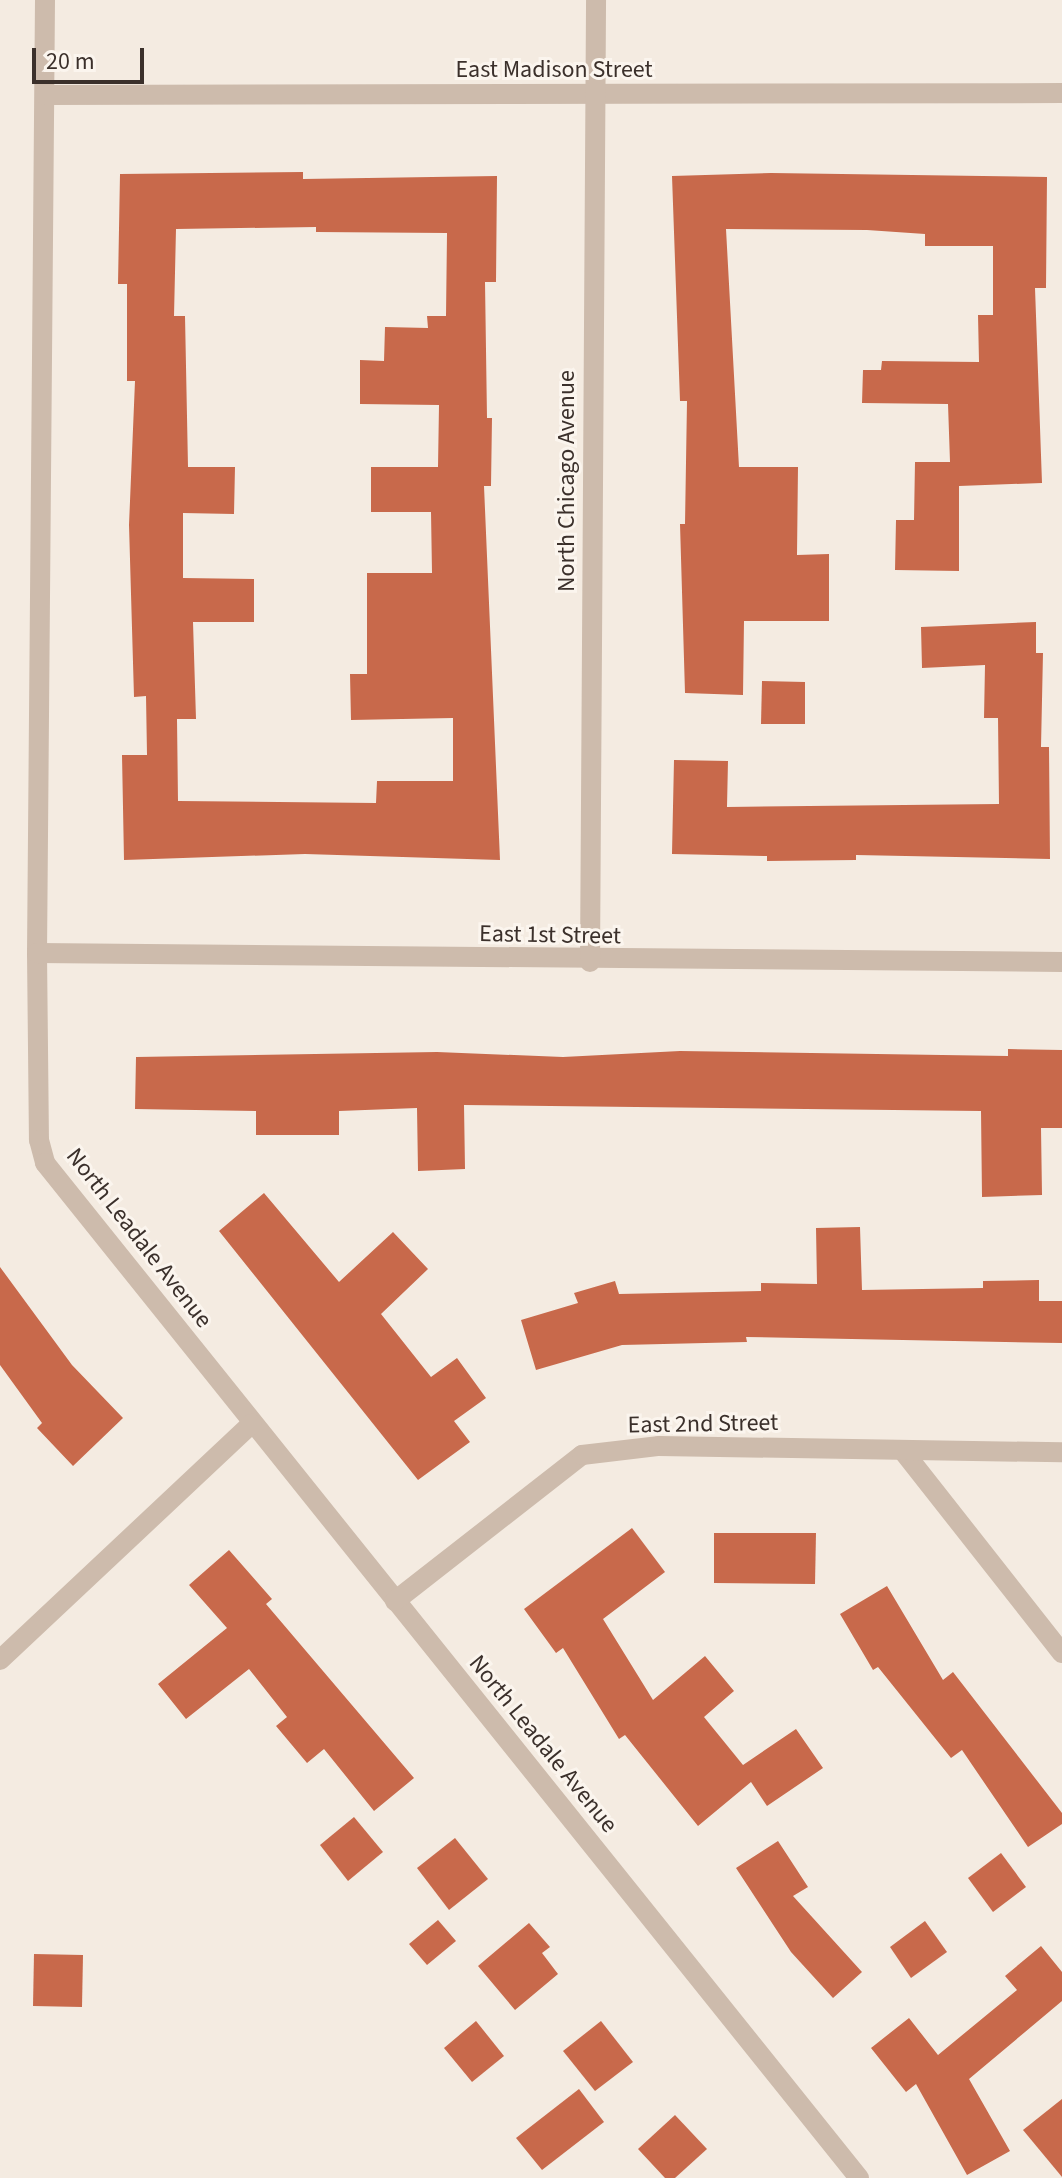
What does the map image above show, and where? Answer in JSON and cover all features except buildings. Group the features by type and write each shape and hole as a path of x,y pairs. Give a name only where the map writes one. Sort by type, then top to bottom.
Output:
{"street":[{"name":"North Leadale Avenue","path":"45,0 37,953 39,1140 45,1163 251,1424 859,2178"},
{"name":"North Chicago Avenue","path":"590,962 596,0"},
{"name":"East Madison Street","path":"45,95 595,97 1062,93"},
{"name":"East 1st Street","path":"37,953 590,962 1062,962"},
{"path":"0,1660 251,1424"},
{"name":"East 2nd Street","path":"395,1601 582,1455 659,1446 1062,1452"},
{"path":"903,1451 1062,1653"}]}
